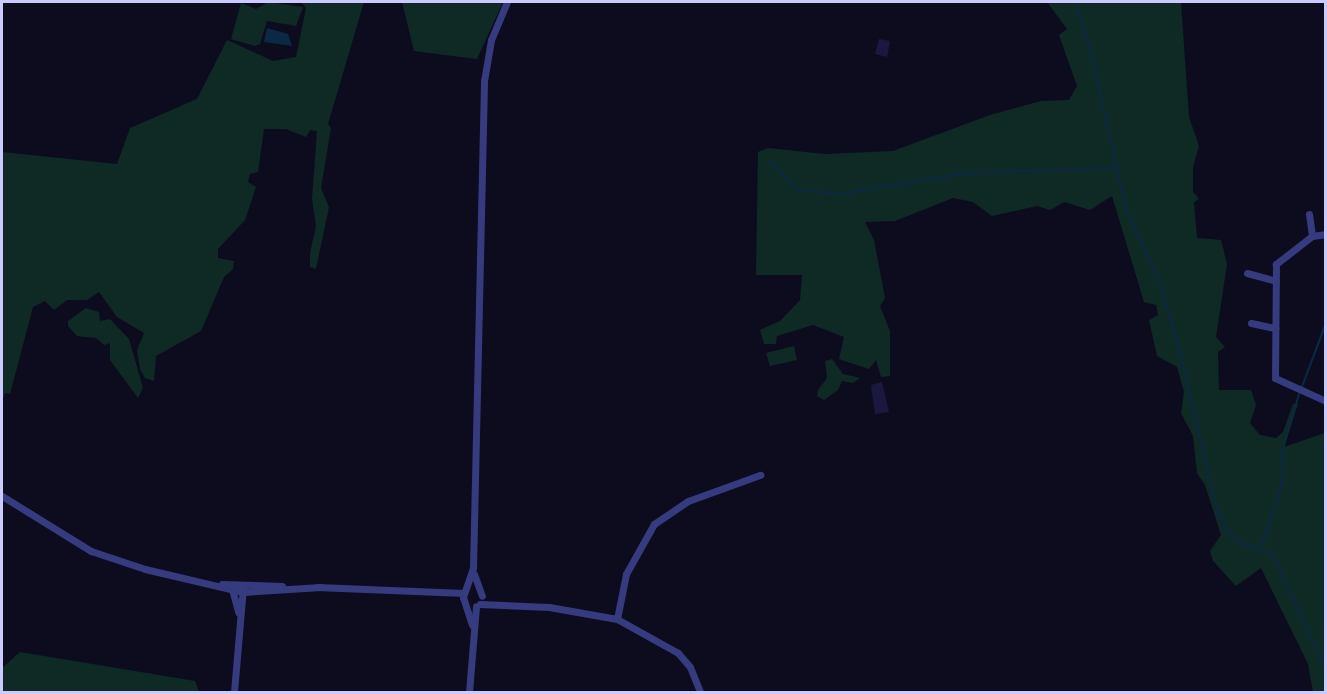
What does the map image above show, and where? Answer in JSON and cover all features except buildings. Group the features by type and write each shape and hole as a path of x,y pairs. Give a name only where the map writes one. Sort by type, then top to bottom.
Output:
{"street":[{"path":"469,693 484,81 491,40 507,2"},
{"path":"1309,214 1312,236"},
{"path":"1326,234 1312,236 1276,264 1275,328 1275,378 1326,401"},
{"path":"1247,273 1276,281"},
{"path":"1251,323 1275,328"},
{"path":"617,619 629,568 654,524 688,501 760,475"},
{"path":"2,496 91,551 195,581 243,590 321,587 445,595 617,619 678,653 690,667 700,693"},
{"path":"232,588 238,612"},
{"path":"234,693 238,612 243,590"}],"green space":[{"path":"268,2 303,7 296,26 267,21 260,44 255,46 231,39 241,3 256,9"},
{"path":"301,2 364,2 328,124 331,128 321,188 329,207 316,269 310,267 310,253 316,226 312,199 317,131 310,130 306,137 286,129 264,129 258,172 250,174 248,182 256,187 245,220 218,249 218,258 234,261 233,269 224,277 201,331 156,356 154,381 145,378 140,369 137,350 144,333 117,317 99,292 87,300 67,300 54,310 45,301 33,307 10,394 5,393 2,401 2,152 117,164 130,128 197,99 227,40 273,61 296,57 306,8"},
{"path":"402,2 503,2 477,59 414,51"},
{"path":"1047,2 1181,2 1189,117 1199,146 1193,167 1193,192 1199,199 1194,202 1197,238 1221,240 1227,264 1216,337 1225,347 1218,352 1219,390 1251,390 1256,405 1250,423 1260,435 1276,438 1283,432 1293,404 1298,404 1284,447 1325,433 1325,692 1313,692 1308,664 1261,568 1236,586 1213,561 1210,551 1221,535 1205,485 1197,473 1193,436 1181,413 1184,392 1177,367 1157,356 1149,320 1158,315 1156,305 1144,302 1112,196 1090,210 1064,202 1050,210 1037,206 992,216 973,202 953,198 895,221 865,222 874,240 885,298 880,306 890,331 890,376 881,377 876,360 869,369 839,359 844,337 813,325 777,336 776,344 764,344 760,330 780,321 800,300 802,275 756,275 758,152 768,148 825,154 893,151 990,115 1041,101 1069,100 1077,86 1059,35 1067,29"},
{"path":"86,308 99,312 100,321 110,319 129,339 143,388 138,398 110,360 110,343 104,345 96,338 77,336 68,326 68,321"},
{"path":"794,346 797,360 770,366 766,353"},
{"path":"832,359 843,374 860,378 853,383 842,381 838,390 824,400 817,396 818,390 827,378 825,361"},
{"path":"20,652 195,681 199,692 2,692 2,668"}],"water":[{"path":"267,28 288,34 292,46 264,42"}],"waterway":[{"path":"1075,2 1090,47 1127,211 1159,278 1180,351 1218,512 1228,532 1241,543 1273,554 1326,669"},
{"path":"771,162 799,190 840,194 965,173 1116,168"},
{"path":"1302,387 1326,323"},
{"path":"1262,546 1281,489 1283,449 1300,391"}]}
